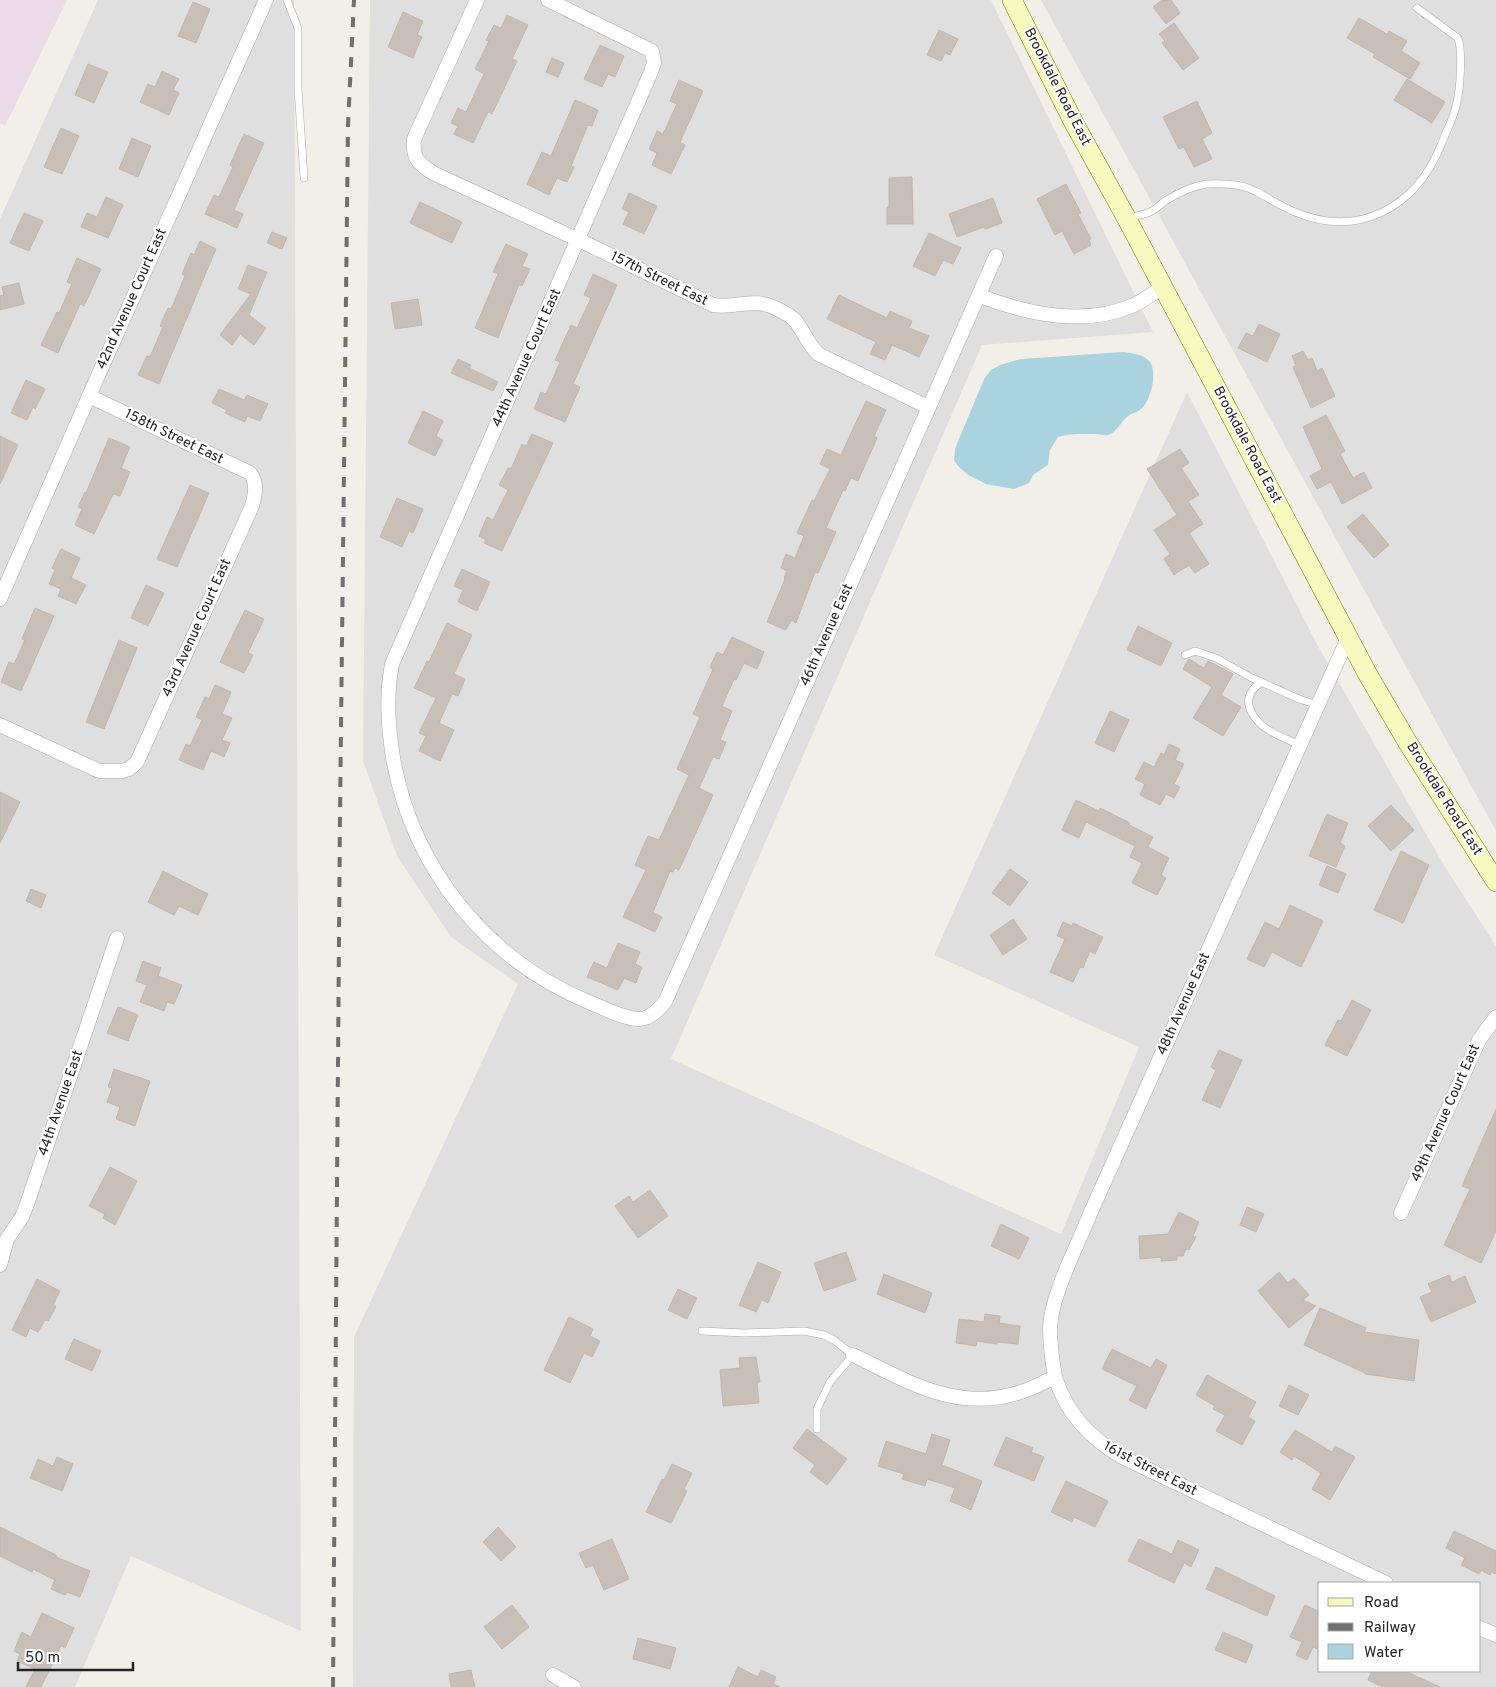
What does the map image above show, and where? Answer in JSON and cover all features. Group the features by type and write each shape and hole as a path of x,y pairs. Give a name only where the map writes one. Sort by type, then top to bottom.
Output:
{"main road":[{"name":"Brookdale Road East","path":"1012,0 1075,124 1127,218 1348,638 1408,743 1496,882"}],"street":[{"name":"42nd Avenue Court East","path":"0,599 266,0"},
{"name":"157th Street East","path":"477,0 414,139 415,158 427,170 712,304 730,306 754,302 776,308 792,318 818,354 928,407"},
{"name":"44th Avenue Court East","path":"548,0 652,51 654,63 648,83 392,664 388,687 390,740 397,778 407,812 420,842 438,877 471,920 509,956 542,978 578,997 632,1020 643,1019 655,1011"},
{"name":"46th Avenue East","path":"655,1011 665,1002 928,407 980,296 996,256"},
{"path":"980,296 1010,307 1049,316 1096,316 1132,306 1163,286"},
{"name":"158th Street East","path":"89,396 250,474 254,477 255,483"},
{"name":"43rd Avenue Court East","path":"0,725 99,771 122,771 129,769 137,762 252,506 255,483"},
{"name":"48th Avenue East","path":"1055,1377 1050,1348 1050,1325 1057,1295 1098,1196 1348,638"},
{"name":"44th Avenue East","path":"0,1265 4,1238 22,1217 27,1204 117,938"},
{"name":"49th Avenue Court East","path":"1401,1213 1480,1040 1496,1016"},
{"path":"854,1354 915,1385 952,1397 975,1399 1000,1397 1024,1391 1055,1377"},
{"name":"161st Street East","path":"1055,1377 1071,1412 1101,1444 1122,1457 1384,1582"},
{"path":"1481,1628 1496,1636"},
{"path":"553,1675 574,1687"}],"lane":[{"path":"287,0 298,28 298,88 304,178"},
{"path":"1127,218 1150,212 1172,196 1189,188 1207,184 1231,184 1254,190 1296,213 1331,222 1359,220 1379,214 1403,200 1421,181 1436,158 1457,105 1460,66 1461,46 1458,38 1417,8"},
{"path":"1185,654 1195,651 1209,656 1299,699 1318,705"},
{"path":"1262,682 1254,687 1250,695 1248,704 1252,713 1264,727 1300,746"},
{"path":"702,1331 744,1333 804,1331 834,1340 854,1354 830,1382 817,1409 817,1429"}],"shaded area":[{"path":"0,0 67,0 5,126 0,123"},
{"path":"98,0 294,0 301,1631 131,1556 75,1687 0,1687 0,219"},
{"path":"370,0 991,0 1153,332 982,345 671,1059 1061,1234 1139,1047 934,955 1187,392 1319,648 1445,867 1496,946 1496,1687 353,1687 354,1337 518,984 451,937 397,856 363,761"},
{"path":"1041,0 1496,0 1496,831"}],"water":[{"path":"1123,352 1140,355 1151,364 1153,377 1151,392 1145,405 1127,417 1111,434 1072,434 1058,437 1050,450 1048,465 1033,475 1029,483 1014,489 986,484 968,475 954,460 955,449 959,439 984,379 991,370 1000,365 1021,359"}],"building":[{"path":"1162,0 1171,0 1180,13 1166,24 1153,7"},
{"path":"193,2 210,9 196,43 178,36"},
{"path":"403,12 423,21 417,35 422,37 413,58 388,47"},
{"path":"507,15 528,25 512,59 517,61 492,114 488,112 473,143 454,134 458,126 451,123 458,108 466,112 484,74 475,69 489,41 486,40 494,25 501,28"},
{"path":"1359,18 1387,34 1389,31 1407,41 1401,51 1420,63 1410,79 1373,57 1375,54 1347,38"},
{"path":"1174,23 1199,58 1183,70 1162,43 1165,41 1159,34"},
{"path":"939,30 958,39 950,55 945,53 941,61 927,55"},
{"path":"600,45 624,56 615,77 608,74 602,87 584,79"},
{"path":"552,58 564,63 558,77 546,72"},
{"path":"88,64 108,72 94,103 75,95"},
{"path":"162,71 179,79 173,90 179,93 169,115 140,102 148,84 155,87"},
{"path":"1407,79 1445,102 1432,123 1394,100"},
{"path":"679,80 703,91 680,142 685,145 671,174 652,165 657,153 649,149 657,131 663,134 677,104 670,101"},
{"path":"575,100 598,110 592,126 588,125 571,166 574,167 567,182 557,178 549,195 527,184 542,152 551,156"},
{"path":"1197,101 1212,133 1202,139 1212,159 1194,167 1184,147 1179,149 1163,117"},
{"path":"61,128 79,136 62,174 44,167"},
{"path":"244,134 264,143 234,210 243,214 237,228 205,214 214,195 219,197 233,167 230,165"},
{"path":"132,138 151,146 138,177 119,169"},
{"path":"912,177 913,224 887,224 889,178"},
{"path":"1066,184 1081,213 1078,214 1091,239 1089,240 1091,245 1074,254 1062,231 1055,235 1037,199"},
{"path":"629,193 657,206 644,234 623,224 629,212 622,209"},
{"path":"106,197 123,205 108,238 81,227 87,213 97,217"},
{"path":"993,198 1002,223 985,229 984,227 957,237 949,214"},
{"path":"420,202 462,222 452,243 410,223"},
{"path":"24,213 43,221 29,251 10,243"},
{"path":"272,232 287,238 282,249 267,243"},
{"path":"929,233 961,248 953,264 943,260 935,276 913,266"},
{"path":"200,241 216,249 159,384 138,375 147,356 150,357 163,327 160,326 168,308 171,309 185,276 182,274 191,253 194,255"},
{"path":"506,244 528,254 522,266 530,269 522,286 519,284 498,338 475,328 498,274 493,272"},
{"path":"77,258 101,269 84,306 80,304 58,353 41,345 57,312 59,313 72,284 67,282"},
{"path":"248,265 267,272 249,315 266,328 254,345 240,334 232,345 220,335 251,294 238,289"},
{"path":"593,274 617,285 573,384 580,387 565,422 534,409 541,392 546,394 560,362 555,360 571,325 577,328 591,298 584,295"},
{"path":"19,283 24,304 0,310 0,296 4,295 2,287"},
{"path":"839,295 887,318 890,311 912,321 909,328 929,336 919,357 892,345 885,360 870,354 876,342 827,319"},
{"path":"418,299 422,325 395,329 391,303"},
{"path":"1259,324 1280,334 1267,362 1238,348 1246,333 1253,336"},
{"path":"1303,351 1308,360 1312,358 1317,371 1322,368 1335,396 1311,408 1293,367 1296,366 1292,356"},
{"path":"458,359 471,365 469,368 498,382 493,391 451,373"},
{"path":"26,380 45,389 27,420 11,413"},
{"path":"219,389 244,400 247,395 268,404 260,421 247,416 245,422 225,413 227,410 212,403"},
{"path":"866,401 886,410 874,436 877,438 858,481 851,478 845,491 843,490 826,528 836,532 818,573 815,572 796,623 791,620 786,630 767,622 785,579 787,571 781,568 786,554 795,558 804,536 797,533 812,500 814,501 830,469 820,464 827,449 841,455"},
{"path":"423,411 443,421 436,436 443,440 435,456 408,443"},
{"path":"1326,415 1345,451 1340,454 1353,478 1364,472 1372,488 1342,504 1331,482 1317,489 1310,476 1322,469 1303,427"},
{"path":"532,434 553,443 502,551 484,543 486,540 479,536 487,517 493,520 508,490 499,485 508,468 511,469 522,444 526,446"},
{"path":"0,436 18,445 0,484"},
{"path":"109,438 130,447 121,468 130,472 120,496 113,494 94,534 75,525 82,509 78,507 86,493"},
{"path":"1180,449 1189,463 1181,468 1199,495 1188,501 1203,524 1189,533 1209,564 1195,573 1189,565 1174,575 1164,559 1170,554 1154,530 1177,515 1147,469"},
{"path":"190,485 209,493 177,567 157,559"},
{"path":"397,498 423,509 413,533 409,531 402,547 380,537"},
{"path":"1363,514 1389,545 1374,558 1347,527"},
{"path":"61,549 80,558 71,578 86,585 76,604 58,596 61,589 49,584 55,570 52,568"},
{"path":"462,569 490,582 477,611 458,602 463,590 454,586"},
{"path":"146,585 164,593 148,626 131,618"},
{"path":"35,608 54,616 21,691 1,682 9,662 14,664 25,640 22,639"},
{"path":"245,610 264,619 248,653 253,655 244,673 220,662"},
{"path":"447,623 472,635 454,674 465,679 458,696 452,694 439,723 454,730 440,761 419,751 426,736 419,733 436,698 414,688 427,661 429,662"},
{"path":"1138,626 1172,643 1161,666 1127,650"},
{"path":"732,637 764,652 757,669 744,663 736,680 734,679 722,706 732,711 720,740 726,742 719,759 713,757 699,788 713,795 679,870 675,868 673,872 670,871 653,912 662,917 655,932 623,917 646,870 635,865 648,836 659,840 689,775 677,769 700,717 693,714 713,669 710,667 717,652 723,655"},
{"path":"119,640 137,648 104,729 86,722"},
{"path":"1189,659 1204,668 1208,661 1233,674 1221,695 1241,707 1223,736 1193,718 1212,687 1183,669"},
{"path":"215,685 231,692 222,714 232,718 222,740 230,743 224,757 211,751 203,770 179,760 186,744 190,746 202,720 196,717 205,697 209,699"},
{"path":"1110,711 1129,720 1114,752 1095,743"},
{"path":"1169,744 1180,749 1175,760 1184,764 1174,784 1180,787 1174,798 1166,794 1160,805 1140,795 1145,784 1135,779 1144,762 1154,767 1161,753 1164,755"},
{"path":"0,792 20,802 0,843"},
{"path":"1076,800 1099,811 1100,808 1153,837 1148,847 1169,858 1161,875 1166,878 1157,895 1132,883 1142,863 1130,857 1135,846 1086,822 1079,838 1062,830"},
{"path":"1391,805 1414,830 1391,851 1368,826"},
{"path":"1327,814 1348,823 1340,843 1345,846 1336,867 1309,856"},
{"path":"1401,851 1429,865 1403,923 1374,910"},
{"path":"1327,866 1346,874 1338,893 1319,885"},
{"path":"1010,869 1028,882 1010,906 992,893"},
{"path":"163,871 208,894 198,915 179,906 174,915 148,902"},
{"path":"31,889 46,895 41,908 26,901"},
{"path":"1290,905 1323,921 1301,967 1272,952 1264,967 1247,959 1265,922 1279,929"},
{"path":"1013,919 1027,939 1003,955 990,935"},
{"path":"1063,922 1072,926 1073,923 1103,937 1095,954 1090,951 1083,968 1080,967 1073,982 1050,972 1065,939 1057,936"},
{"path":"618,943 640,952 635,964 642,967 636,983 624,978 618,990 587,977 594,962 607,968"},
{"path":"143,961 161,968 158,976 182,985 174,1004 167,1002 164,1011 140,1002 147,985 136,981"},
{"path":"1352,1000 1371,1010 1347,1056 1325,1045 1338,1020 1341,1021"},
{"path":"118,1007 138,1015 128,1041 107,1033"},
{"path":"1219,1050 1242,1060 1220,1108 1202,1100 1216,1070 1211,1067"},
{"path":"114,1069 150,1081 135,1126 116,1119 120,1107 107,1102 112,1088 108,1087"},
{"path":"1496,1109 1496,1231 1481,1263 1444,1245 1470,1189 1462,1186"},
{"path":"110,1167 137,1181 115,1225 103,1218 105,1214 89,1206"},
{"path":"650,1190 668,1216 638,1238 615,1206 629,1196 633,1202"},
{"path":"1247,1207 1264,1214 1256,1232 1240,1225"},
{"path":"1179,1212 1199,1222 1193,1236 1196,1237 1189,1250 1186,1249 1183,1256 1177,1256 1177,1260 1161,1261 1161,1257 1140,1259 1139,1236 1168,1234"},
{"path":"1001,1224 1029,1238 1019,1259 991,1246"},
{"path":"846,1252 856,1280 824,1291 814,1263"},
{"path":"758,1262 781,1272 768,1303 762,1300 756,1312 739,1305"},
{"path":"1279,1272 1288,1283 1294,1278 1309,1295 1303,1300 1316,1306 1289,1328 1258,1291"},
{"path":"884,1274 932,1293 925,1313 877,1294"},
{"path":"1449,1275 1452,1282 1465,1276 1476,1302 1431,1322 1420,1297 1432,1292 1428,1284"},
{"path":"37,1279 60,1291 53,1305 56,1307 48,1321 45,1320 38,1332 30,1328 26,1337 12,1330"},
{"path":"678,1289 697,1298 687,1319 668,1310"},
{"path":"1320,1308 1366,1328 1364,1332 1419,1340 1414,1381 1365,1374 1304,1345"},
{"path":"985,1314 1000,1316 999,1323 1020,1326 1018,1344 997,1342 997,1344 977,1341 976,1346 956,1343 959,1319 984,1322"},
{"path":"569,1317 593,1329 590,1336 600,1341 592,1357 584,1353 570,1383 544,1370"},
{"path":"74,1339 101,1351 92,1371 65,1359"},
{"path":"1112,1349 1151,1368 1156,1359 1167,1365 1146,1409 1129,1400 1137,1386 1102,1369"},
{"path":"756,1357 760,1382 757,1382 759,1403 723,1406 720,1370 740,1368 739,1358"},
{"path":"1207,1375 1256,1402 1248,1417 1255,1421 1242,1445 1216,1431 1225,1415 1213,1409 1215,1406 1196,1395"},
{"path":"1289,1385 1309,1395 1298,1415 1279,1406"},
{"path":"807,1429 847,1459 827,1485 810,1472 815,1465 793,1448"},
{"path":"1295,1430 1332,1452 1335,1446 1355,1457 1330,1500 1312,1489 1321,1473 1294,1456 1292,1460 1280,1452"},
{"path":"932,1434 950,1440 942,1465 982,1481 971,1510 950,1501 955,1488 927,1479 925,1486 902,1479 904,1474 878,1466 886,1441 926,1454"},
{"path":"1006,1437 1033,1448 1031,1452 1044,1457 1034,1481 994,1465"},
{"path":"57,1457 73,1464 62,1491 30,1478 38,1459 53,1466"},
{"path":"672,1464 692,1473 684,1489 687,1491 671,1523 646,1512 662,1479 664,1480"},
{"path":"1066,1481 1108,1501 1095,1527 1074,1517 1072,1522 1051,1512"},
{"path":"0,1527 56,1555 56,1557 90,1571 80,1597 67,1592 65,1595 51,1589 55,1580 33,1569 32,1572 0,1556"},
{"path":"498,1527 516,1547 501,1561 483,1542"},
{"path":"1454,1531 1496,1551 1496,1574 1491,1572 1490,1575 1481,1570 1479,1574 1461,1565 1465,1558 1446,1548"},
{"path":"612,1539 629,1579 604,1590 593,1565 586,1568 579,1553"},
{"path":"1139,1539 1172,1554 1178,1540 1199,1550 1191,1567 1184,1563 1174,1583 1128,1561"},
{"path":"1216,1567 1275,1596 1267,1616 1206,1589"},
{"path":"512,1605 529,1627 502,1649 484,1627"},
{"path":"1305,1605 1318,1611 1318,1649 1313,1647 1307,1660 1296,1655 1302,1642 1290,1637"},
{"path":"42,1613 74,1628 65,1648 61,1646 41,1687 26,1687 35,1669 17,1661 20,1654 14,1651 22,1632 31,1637"},
{"path":"1223,1632 1253,1645 1246,1663 1215,1650"},
{"path":"638,1638 676,1648 670,1669 633,1659"},
{"path":"738,1667 758,1677 761,1670 776,1677 773,1684 780,1687 729,1687"},
{"path":"471,1670 475,1687 451,1687 449,1674"},
{"path":"1372,1672 1407,1672 1440,1687 1383,1687 1368,1680"}],"railway":[{"path":"333,1687 348,125 354,0"}]}
